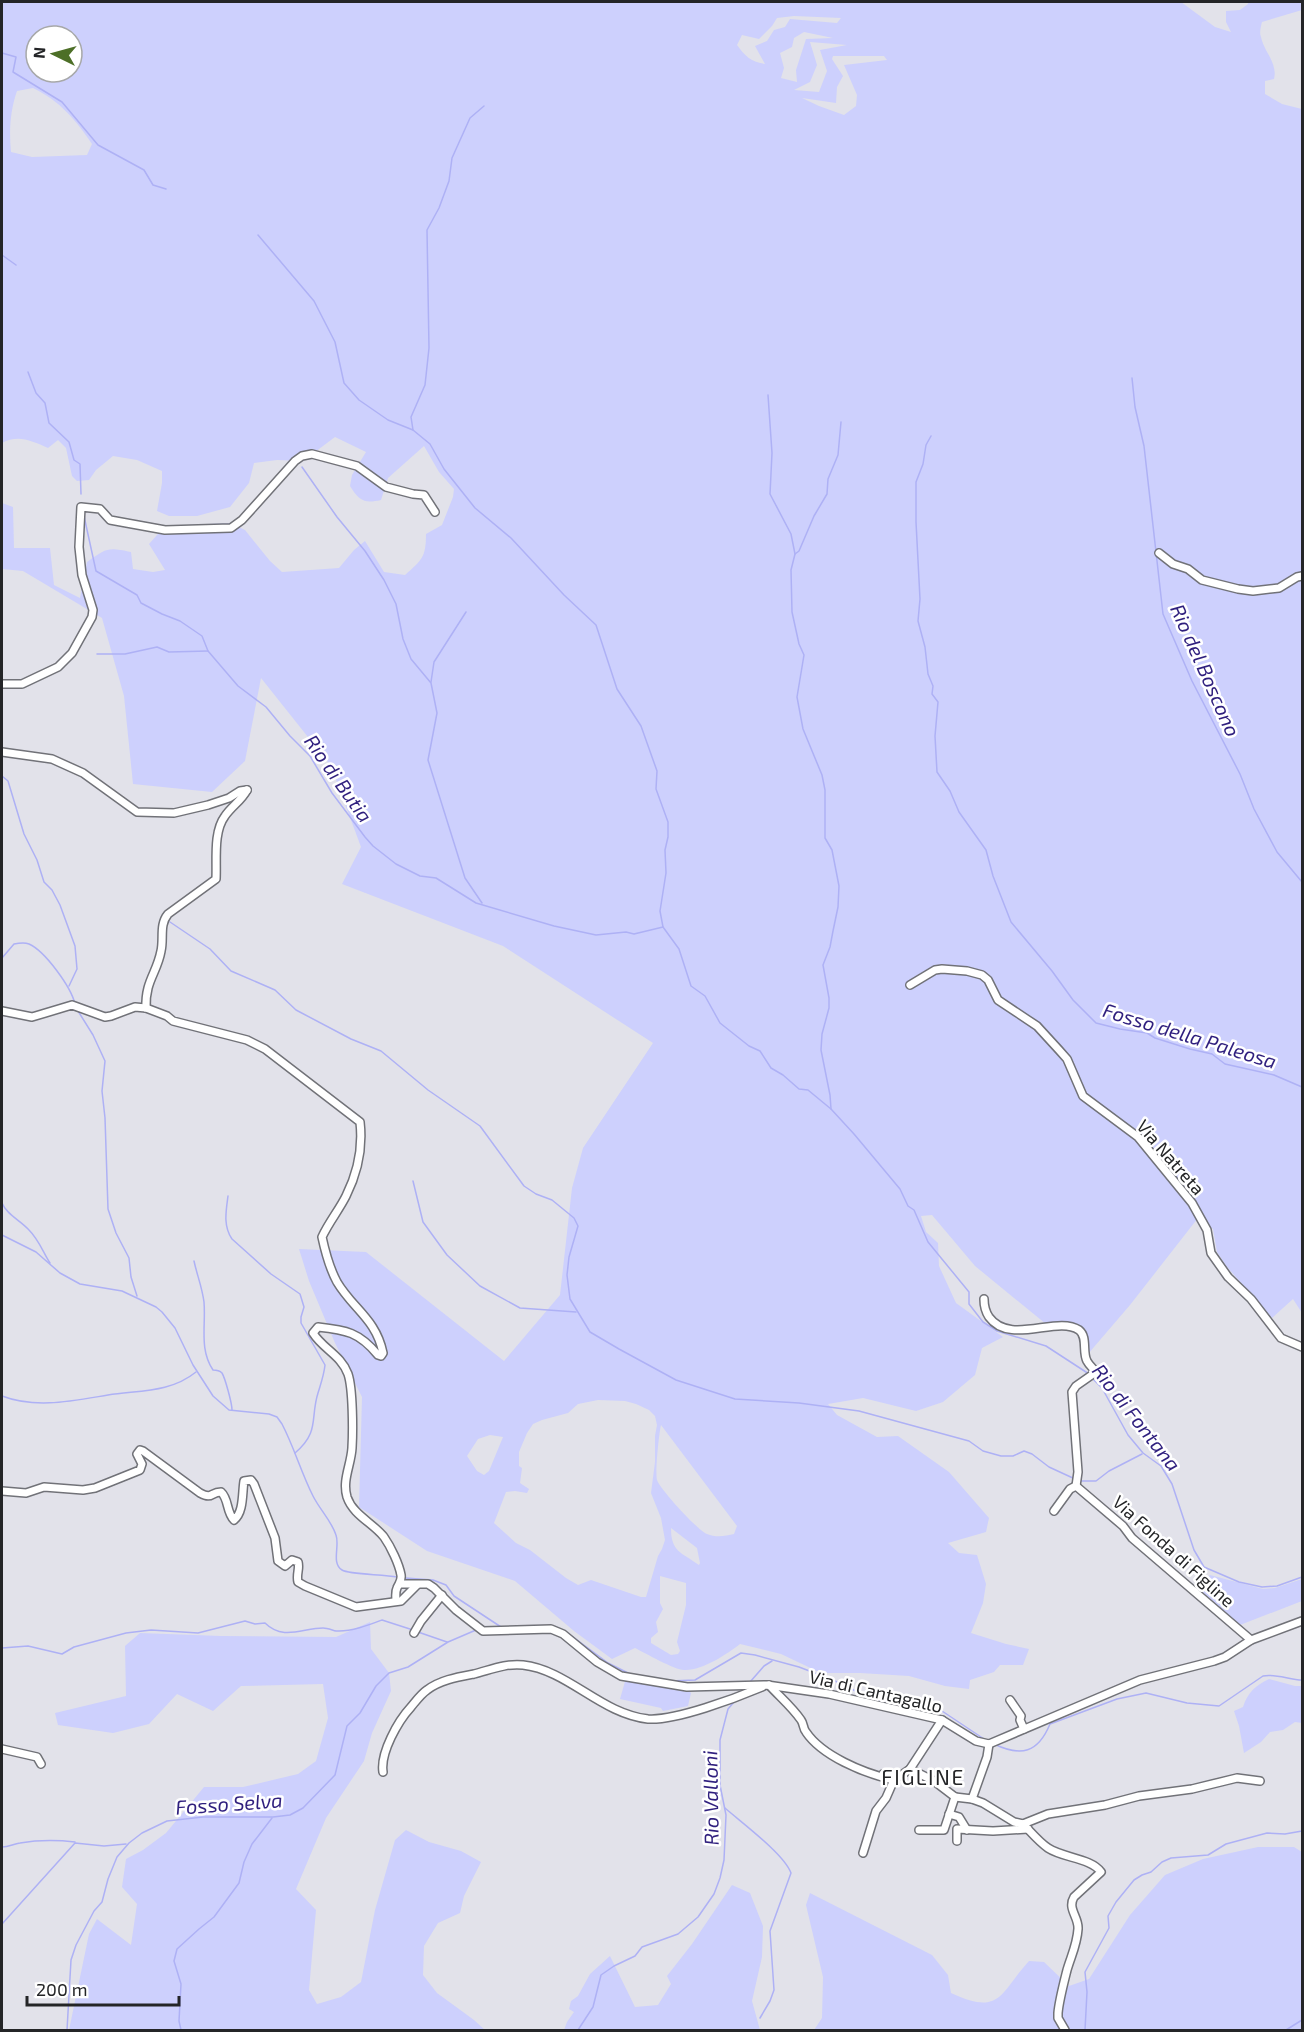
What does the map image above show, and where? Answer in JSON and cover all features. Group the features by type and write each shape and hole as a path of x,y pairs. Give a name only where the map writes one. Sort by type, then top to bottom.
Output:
{"street":[{"path":"2,684 22,684 58,667 72,653 92,617 93,610 82,575 81,507 100,509 110,520 165,530 231,528 242,520 295,461 302,456 312,454 357,466 386,487 424,495 435,512"},
{"path":"1159,553 1173,564 1188,569 1202,580 1238,589 1252,591 1279,588 1302,576"},
{"path":"2,752 52,759 83,773 137,812 174,813 208,805 229,798 240,790 247,790 242,800 226,814 221,822 216,879 163,920 161,953 147,988 146,1008"},
{"name":"Via Natreta","path":"910,985 935,970 942,969 968,971 982,975 988,980 1004,1005 1037,1026 1048,1036 1066,1059 1083,1096 1138,1137 1192,1203 1207,1230 1211,1253 1228,1277 1251,1299 1281,1338 1302,1347"},
{"path":"2,1011 32,1017 72,1005 105,1017 135,1007 146,1008 167,1016 173,1022 247,1040 265,1049 360,1122 362,1136 358,1168 346,1196 322,1237 336,1281 371,1323 383,1353 381,1356 378,1355 362,1337 351,1332 318,1327 313,1333 341,1360 348,1375 352,1393 352,1448 345,1482 346,1495 365,1521 384,1537 401,1579 396,1591 396,1601"},
{"path":"984,1299 986,1311 992,1321 1005,1328 1021,1331 1051,1326 1079,1330 1083,1336 1087,1362 1096,1372 1076,1386 1072,1392 1078,1472 1076,1486 1070,1489 1054,1511"},
{"path":"2,1491 17,1493 44,1487 73,1491 95,1488 140,1470 142,1464 137,1454 143,1450 207,1497 217,1492 225,1494 230,1516 234,1520 238,1517 241,1508 244,1481 251,1480 276,1538 278,1561 285,1566 292,1560 298,1562 298,1582 356,1607 402,1600 417,1585"},
{"name":"Via Fonda di Figline","path":"1076,1486 1123,1526 1132,1538 1251,1640"},
{"name":"Via di Cantagallo","path":"401,1579 417,1585 428,1584 481,1630 551,1629 563,1634 597,1662 621,1676 687,1688 768,1685 829,1694 942,1720 976,1741 991,1743"},
{"path":"417,1628 442,1595"},
{"path":"972,1799 991,1743 1140,1680 1214,1662 1251,1640 1302,1621"},
{"path":"383,1772 381,1761 404,1715 427,1690 447,1679 498,1666 524,1665 553,1674 623,1713 650,1719 676,1715 735,1698 768,1685 799,1717 804,1724 805,1731 816,1743 839,1759 893,1782 886,1798 876,1811 863,1853"},
{"path":"1010,1700 1022,1716 1020,1720 1024,1729"},
{"path":"879,1776 880,1774 900,1776 910,1769 942,1720"},
{"path":"2,1749 37,1757 41,1764"},
{"path":"910,1769 934,1781 956,1797 983,1803 1025,1826 1047,1848 1068,1858 1090,1864 1101,1872 1071,1902 1078,1928 1073,1957 1067,1969 1059,2004 1058,2018 1065,2031"},
{"path":"957,1829 993,1831 1025,1826 1048,1814 1105,1805 1139,1796 1192,1789 1237,1778 1260,1781"},
{"path":"919,1830 944,1830 956,1797"},
{"path":"949,1818 959,1817 967,1830"},
{"path":"949,1818 957,1829 957,1841"}],"shaded area":[{"path":"2,2 1181,2 1215,27 1231,32 1226,22 1226,11 1240,10 1248,2 1302,2 1302,10 1262,22 1260,34 1275,73 1274,79 1265,81 1265,94 1282,104 1302,109 1302,1313 1293,1299 1272,1318 1227,1267 1217,1252 1213,1229 1198,1218 1130,1305 1088,1354 1087,1336 1073,1325 1046,1324 975,1266 932,1215 921,1216 926,1232 938,1243 939,1266 956,1303 1003,1337 982,1348 975,1375 943,1402 916,1411 863,1398 828,1404 837,1415 877,1437 898,1436 949,1472 989,1518 986,1532 948,1543 959,1553 977,1555 986,1584 983,1603 971,1633 1029,1649 1023,1665 1000,1665 994,1672 970,1680 969,1689 945,1686 909,1676 821,1673 781,1654 740,1644 714,1661 691,1670 674,1667 635,1648 612,1659 574,1631 515,1581 427,1551 359,1507 362,1397 335,1343 309,1281 299,1249 366,1252 504,1361 560,1295 572,1188 583,1148 653,1043 503,946 342,884 361,847 331,766 261,678 245,761 212,792 133,784 124,696 102,618 23,571 2,569 2,503 13,507 14,548 50,548 54,585 80,598 87,562 108,550 131,552 133,569 153,572 165,570 149,544 165,526 230,523 245,530 282,572 339,568 365,541 384,572 405,575 422,558 426,534 442,525 453,497 454,489 439,472 424,446 388,478 381,500 362,500 353,491 350,486 352,475 366,452 335,437 303,461 277,460 254,463 249,483 230,507 197,516 169,516 157,511 162,471 137,460 113,456 96,470 89,480 77,481 72,476 66,448 58,440 48,448 31,441 8,440 2,443","holes":["794,16 841,18 837,23 790,19 785,27 774,30 767,41 755,46 765,64 749,58 737,45 742,35 759,39 777,18","804,32 833,38 806,39 796,70 797,82 781,78 784,68 780,53 792,47 794,38","810,42 847,45 820,50 827,71 819,92 794,90 810,82 817,65","833,56 884,56 887,60 844,65 857,95 856,106 844,115 802,98 836,103 837,87 843,76 832,59","33,88 59,105 80,127 92,144 87,155 32,157 11,152 11,121 17,91","598,1400 625,1401 636,1404 649,1410 655,1416 657,1425 651,1493 661,1518 665,1540 646,1597 591,1580 578,1585 530,1550 516,1543 494,1523 506,1492 527,1493 529,1489 520,1483 522,1468 519,1466 519,1452 533,1424 568,1413 578,1404","661,1425 737,1526 734,1534 717,1536 702,1531 660,1485 656,1469","490,1435 503,1437 489,1471 484,1475 477,1471 467,1456 478,1439","671,1528 697,1548 699,1565 678,1551 673,1542","660,1576 686,1583 686,1605 677,1642 680,1651 678,1654 671,1655 651,1643 651,1638 658,1632 656,1622 663,1609 660,1603"]},
{"path":"1210,1575 1263,1589 1275,1588 1302,1579 1302,1601 1240,1625 1197,1587"},
{"path":"370,1622 371,1649 389,1673 391,1691 372,1733 364,1761 326,1818 296,1889 316,1910 309,1990 317,2004 341,1997 361,1982 375,1910 395,1840 406,1830 429,1842 461,1851 481,1862 464,1896 460,1913 438,1923 424,1946 423,1975 437,1993 485,2030 69,2030 89,1934 97,1919 131,1945 137,1904 122,1887 126,1859 166,1833 204,1787 243,1787 298,1774 316,1761 328,1718 323,1684 241,1686 213,1711 177,1694 149,1724 113,1733 58,1725 55,1713 126,1696 125,1646 140,1633 336,1637"},
{"path":"626,1678 684,1689 684,1692 688,1690 691,1693 688,1706 663,1711 661,1708 620,1699"},
{"path":"1269,1679 1302,1686 1302,1723 1295,1722 1283,1730 1270,1732 1261,1742 1244,1753 1234,1711 1243,1707 1253,1690"},
{"path":"1258,1847 1294,1847 1302,1852 1302,2030 814,2030 822,2018 823,1977 806,1905 810,1893 932,1955 948,1975 951,1993 967,2000 990,2002 1004,1992 1029,1961 1044,1962 1069,1986 1089,1979 1130,1915 1165,1875 1203,1859"},
{"path":"732,1885 750,1893 763,1926 762,1957 752,2001 760,2030 564,2030 574,2012 569,2009 571,2001 578,1996 590,1974 610,1956 635,2007 658,2005 671,1984 667,1976"}],"waterway":[{"path":"2,53 16,57 13,72 62,102 98,145 144,170 153,185 166,189"},
{"path":"413,430 411,417 425,385 429,348 427,230 439,208 449,181 452,158 470,118 484,106"},
{"path":"258,235 314,301 335,342 344,383 359,400 388,420 413,430 430,444 444,469 475,508 511,538 564,595 596,625 617,689 641,726 657,771 656,789 668,822 665,850 666,873 660,911 663,927 679,949 691,986 705,996 720,1023 749,1046 760,1051 771,1068 799,1089 808,1090 831,1109 854,1134 900,1189 908,1206 914,1210 928,1242 969,1292 969,1304 983,1322 997,1331 1046,1346 1089,1374"},
{"path":"2,255 16,265"},
{"name":"Rio di Butia","path":"28,372 36,393 45,403 49,423 69,442 74,460 80,464 81,494"},
{"name":"Rio del Boscono","path":"1132,378 1135,407 1144,446 1163,614 1192,681 1240,774 1254,809 1277,852 1302,882"},
{"path":"768,395 772,453 770,494 791,534 795,554"},
{"path":"831,1109 821,1050 822,1034 829,1008 823,965 830,947 838,907 839,886 832,850 825,838 825,790 822,775 803,729 797,697 804,655 799,644 792,612 791,570 795,554 799,551 814,516 827,494 828,479 838,455 841,422"},
{"name":"Fosso della Paleosa","path":"931,436 926,445 923,464 916,482 916,522 920,599 918,621 925,647 928,674 933,686 932,694 938,702 935,736 937,772 950,791 959,812 986,850 993,876 1011,922 1073,1000 1096,1023 1147,1033 1155,1038 1212,1054 1225,1064 1274,1075 1302,1087"},
{"path":"302,467 384,580 396,604 403,639 411,659 431,683 437,713 428,760 465,878 482,903"},
{"name":"Rio di Butia","path":"84,516 96,571 137,595 141,603 180,621 202,636 208,651 238,686 266,707 310,756 332,793 365,837 396,864 420,876 436,878 476,903 554,926 596,935 626,932 634,934 663,927"},
{"path":"431,682 434,662 466,612"},
{"path":"97,654 125,654 157,647 169,652 208,651"},
{"path":"2,776 8,781 24,834 37,860 44,882 52,890 60,905 75,946 77,969 69,986"},
{"path":"170,922 210,949 231,971 275,990 296,1010 351,1039 381,1051 428,1090 480,1126 524,1186 552,1200 574,1218 578,1226 569,1257 567,1275 570,1299 590,1332 676,1380 735,1399 799,1403 859,1411 969,1441 983,1451 1001,1456 1013,1456 1024,1451 1049,1467 1075,1479"},
{"path":"2,958 14,944 29,944 42,954 56,970 75,1004"},
{"path":"78,1011 105,1061 102,1091 108,1209 116,1233 129,1258 131,1277 137,1296"},
{"path":"413,1181 423,1222 447,1255 480,1286 520,1308 576,1312"},
{"path":"228,1196 226,1224 229,1234 271,1274 300,1294 304,1307 301,1323 325,1365 311,1431 295,1453"},
{"path":"2,1203 7,1211 32,1234 50,1263"},
{"path":"2,1235 36,1252 60,1273 80,1284 122,1291 162,1312 175,1328 193,1365 213,1396 229,1410 269,1414 277,1417 282,1424 313,1496 334,1530 337,1539 336,1559 339,1567 346,1572 397,1577"},
{"path":"194,1261 204,1302 206,1354 213,1370 222,1373 232,1410"},
{"path":"2,1396 41,1403 68,1401 154,1390 176,1384 196,1372"},
{"name":"Rio di Fontana","path":"1092,1378 1102,1388 1128,1435 1143,1453 1161,1466 1172,1484 1194,1550 1204,1567 1239,1582 1262,1587 1277,1586 1302,1577"},
{"path":"1079,1481 1096,1481 1109,1471 1142,1454"},
{"path":"405,1578 433,1580 446,1585 454,1596 501,1627"},
{"path":"2,1648 28,1646 62,1654 74,1647 126,1633 151,1630 198,1633 245,1621 255,1624 265,1623 272,1628 286,1632 323,1628 336,1631 348,1630 382,1620 413,1630"},
{"path":"529,1626 551,1626"},
{"name":"Fosso Selva","path":"67,2030 71,1960 76,1945 94,1911 102,1902 117,1857 129,1843 142,1833 167,1821 203,1817 273,1817 290,1815 303,1808 335,1775 347,1726 360,1713 376,1686 389,1673 408,1667 448,1642 476,1630"},
{"path":"418,1632 447,1642"},
{"path":"569,1634 608,1663 630,1674"},
{"path":"670,1681 695,1680 741,1653 755,1655 799,1667 872,1699 942,1711 984,1739"},
{"name":"Rio Valloni","path":"750,1682 764,1666 772,1661"},
{"path":"994,1744 1012,1750 1028,1750 1040,1741 1050,1724 1117,1699 1146,1693 1187,1703 1219,1706 1263,1676 1272,1675 1302,1680"},
{"name":"Rio Valloni","path":"578,2030 593,2007 601,1975 635,1956 642,1947 678,1934 698,1917 714,1894 724,1860 726,1815 720,1785 720,1740 728,1709 734,1702"},
{"path":"725,1808 772,1848 791,1873 770,1931 774,1990 760,2018"},
{"path":"181,2030 179,2021 181,1984 174,1961 177,1949 214,1917 239,1883 244,1862 252,1844 272,1818"},
{"path":"1085,2030 1087,1992 1085,1972 1109,1928 1108,1916 1134,1880 1151,1872 1162,1862 1171,1858 1208,1855 1226,1844 1267,1833 1285,1834 1302,1831"},
{"name":"Fosso Selva","path":"2,1847 34,1841 75,1842"},
{"name":"Fosso Selva","path":"2,1924 75,1843 104,1846 126,1844"},
{"path":"1286,2030 1302,2020"}],"district":[{"name":"FIGLINE","path":"923,1776"}]}
